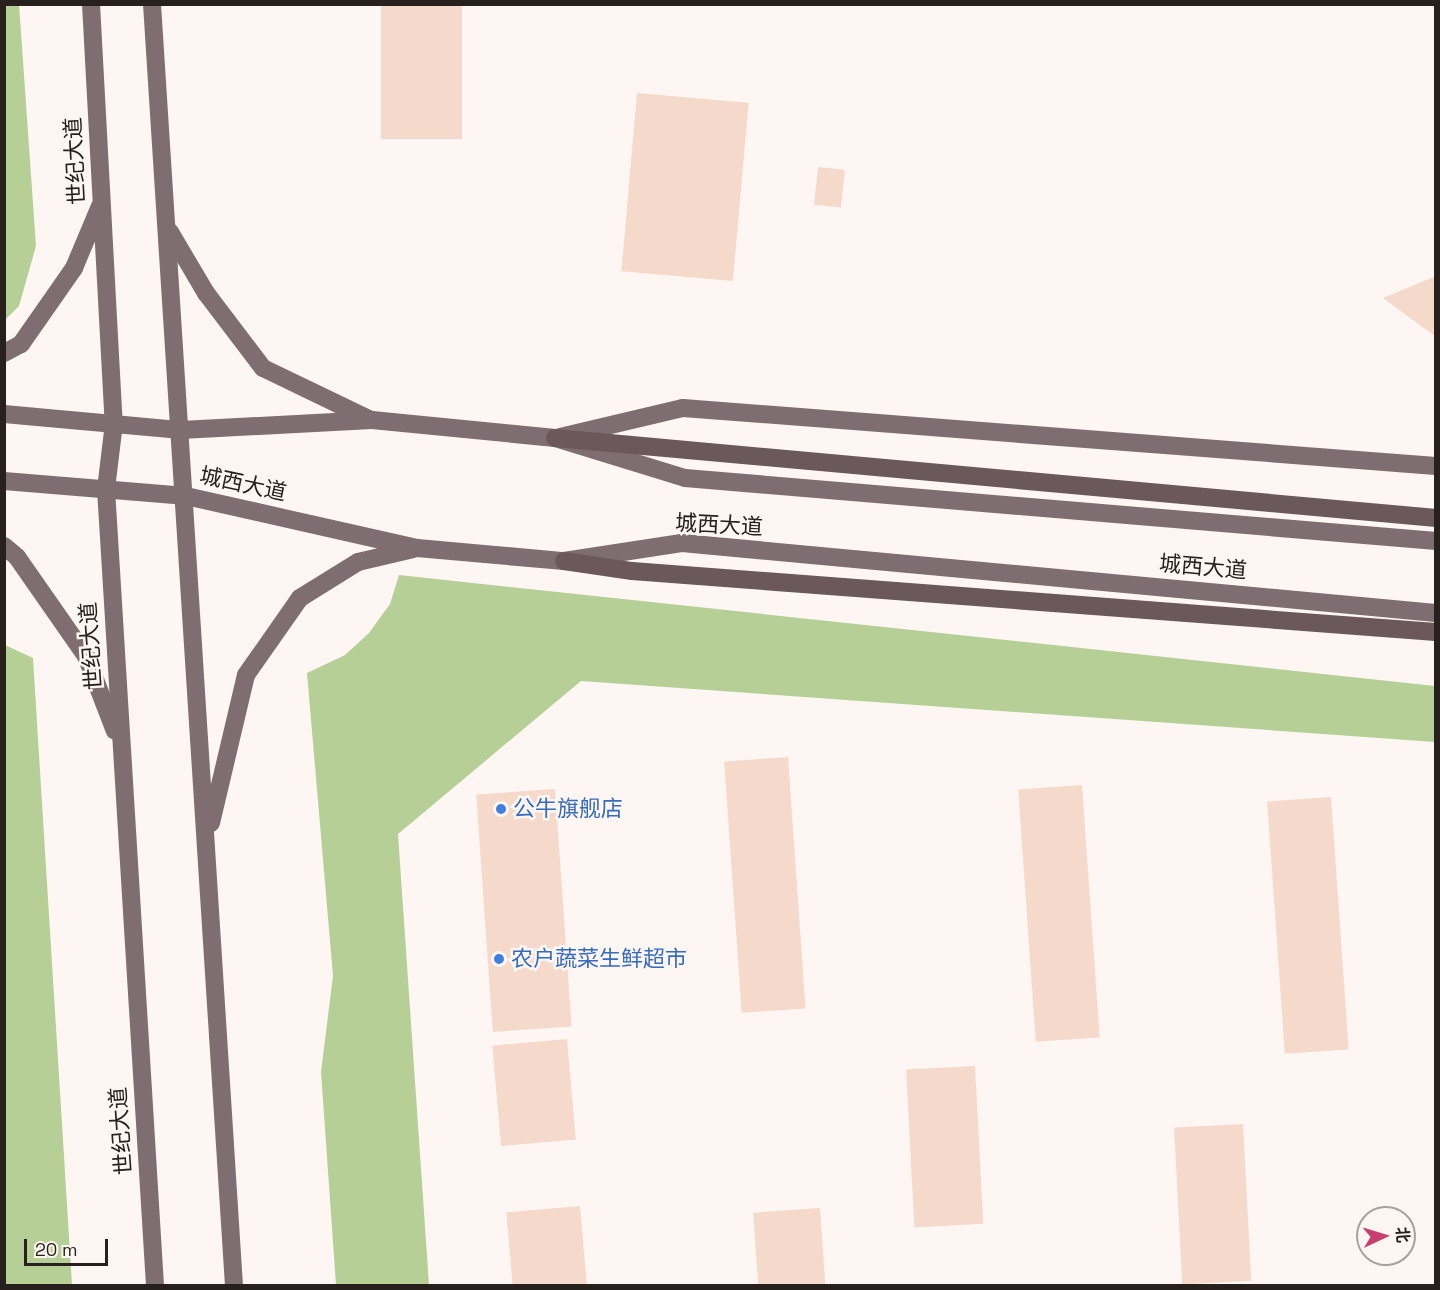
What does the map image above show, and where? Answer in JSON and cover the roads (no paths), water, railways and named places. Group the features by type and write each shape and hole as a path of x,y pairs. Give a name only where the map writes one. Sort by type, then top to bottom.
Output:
{"highway":[{"path":"555,438 1436,518"},
{"path":"564,561 632,571 1436,632"}],"main road":[{"name":"世纪大道","path":"91,4 114,423 106,489 155,1286"},
{"path":"152,4 186,496 234,1286"},
{"path":"4,353 21,344 74,268 102,202"},
{"path":"167,228 206,293 263,368 372,420"},
{"name":"城西大道","path":"555,438 683,408 1436,466"},
{"name":"城西大道","path":"4,414 181,430 372,420 555,438 685,478 1436,541"},
{"name":"城西大道","path":"4,481 186,496 417,548 564,561 682,543 1436,613"},
{"path":"4,546 17,556 86,656 122,748"},
{"path":"206,842 246,675 300,598 358,562 417,548"}],"place":[{"name":"公牛旗舰店","path":"501,809"},
{"name":"农户蔬菜生鲜超市","path":"499,959"}]}
